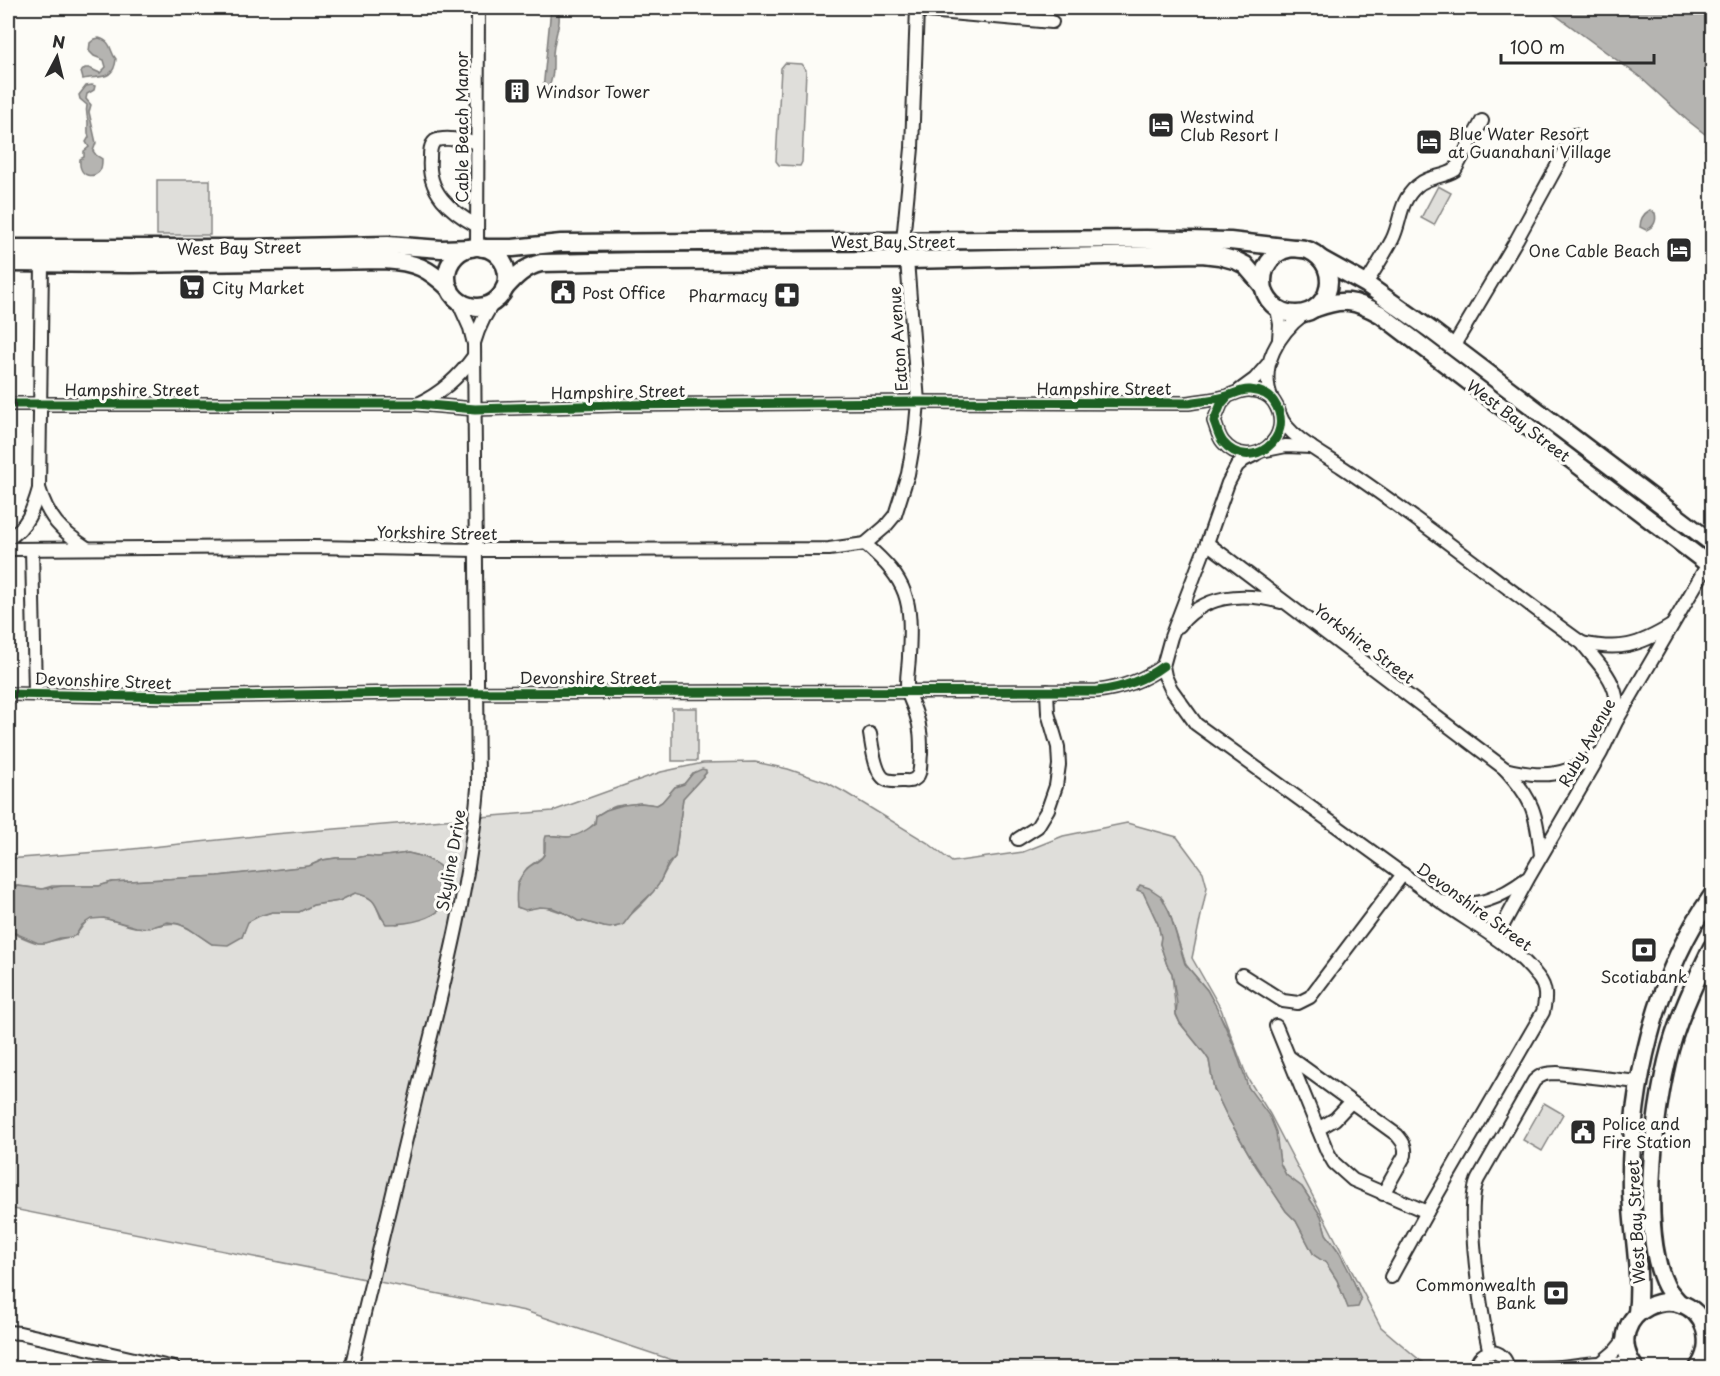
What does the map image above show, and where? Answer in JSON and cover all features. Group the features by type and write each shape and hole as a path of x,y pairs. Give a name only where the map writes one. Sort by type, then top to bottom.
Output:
{"main road":[{"name":"West Bay Street","path":"8,248 247,248 388,245 441,249 513,248 561,243 1146,239 1230,241 1302,249"},
{"path":"477,247 495,254 504,264 507,277 500,293 488,304 477,306 466,304 454,294 447,278 449,266 460,252 477,247"},
{"path":"1289,249 1302,249 1321,259 1329,273 1330,281 1326,296 1310,311 1292,314 1277,309 1266,295 1263,286 1266,268 1273,258 1289,249"},
{"name":"West Bay Street","path":"500,293 522,270 541,263 907,260 1202,254 1219,256 1245,265 1263,286"},
{"name":"West Bay Street","path":"1321,259 1366,284 1453,347 1713,543"},
{"name":"West Bay Street","path":"8,263 130,264 384,260 412,263 424,267 454,294"},
{"name":"West Bay Street","path":"1310,311 1336,301 1349,301 1380,314 1710,566"},
{"name":"West Bay Street","path":"1638,1313 1639,1283 1631,1207 1631,1166 1632,1129 1638,1083 1656,1016 1671,974 1686,940 1713,896"},
{"name":"West Bay Street","path":"1698,1368 1706,1353 1706,1332 1698,1317 1680,1304 1666,1287 1654,1240 1652,1194 1656,1125 1663,1080 1674,1037 1686,1004 1713,947"},
{"path":"1634,1368 1626,1351 1625,1339 1628,1328 1638,1313 1648,1306 1661,1302 1680,1304"}],"street":[{"name":"Cable Beach Manor","path":"477,247 478,8"},
{"path":"903,241 912,148 916,9 1052,22"},
{"path":"1366,284 1393,238 1400,211 1407,197 1425,180 1455,170 1482,122"},
{"path":"1453,347 1517,239 1574,135"},
{"path":"477,142 437,140 431,148 429,164 431,181 438,194 449,208 477,226"},
{"name":"Eaton Avenue","path":"865,544 895,515 912,453 918,402 907,260"},
{"path":"8,539 23,528 29,519 39,488 42,264"},
{"name":"Skyline Drive","path":"351,1368 432,1034 467,874 478,788 474,350 479,327 500,293"},
{"name":"Skyline Drive","path":"454,294 464,313 474,350"},
{"path":"1277,309 1280,324 1279,339"},
{"path":"1310,311 1291,325 1279,339 1269,363 1266,381 1283,422 1312,448 1374,489 1582,643 1614,687 1617,720"},
{"path":"417,404 433,397 460,374 474,350"},
{"path":"1163,666 1171,637 1228,483 1231,462 1229,452 1214,421 1221,404 1255,379 1269,363"},
{"path":"1233,394 1248,389 1258,391 1272,399"},
{"name":"Hampshire Street","path":"8,404 417,404 475,409 918,402 1188,403 1233,394"},
{"name":"Hampshire Street","path":"1188,403 1202,410 1214,421"},
{"path":"1228,483 1244,460 1273,443 1278,436 1281,427 1279,411"},
{"path":"1224,443 1238,452 1261,451 1286,446 1312,448"},
{"path":"39,488 52,518 71,538 87,548"},
{"name":"Yorkshire Street","path":"1207,543 1504,768 1518,783 1536,815 1541,855"},
{"path":"865,544 885,561 905,592 911,622 908,692 921,730 921,765 916,778 904,782 886,780 877,766 870,734"},
{"name":"Yorkshire Street","path":"8,549 313,547 476,550 829,549 865,544"},
{"path":"32,549 35,693"},
{"name":"Ruby Avenue","path":"1496,938 1528,877 1601,753 1617,720 1672,625 1710,566"},
{"path":"1171,637 1188,615 1204,605 1224,599 1244,596 1262,597 1286,603"},
{"path":"1582,643 1616,648 1650,638 1672,625"},
{"name":"Devonshire Street","path":"8,693 179,698 476,693 1097,691 1117,689 1134,683 1153,674 1163,666 1171,689 1196,724 1438,900 1496,938 1538,977 1545,991 1543,1012 1391,1277"},
{"path":"1018,839 1038,827 1048,809 1056,786 1059,765 1058,747 1048,713 1047,691"},
{"name":"Yorkshire Street","path":"1504,768 1528,774 1556,773 1578,767 1601,753"},
{"path":"1242,975 1283,1001 1298,1003 1310,997 1403,874"},
{"path":"1438,900 1471,905 1512,890 1528,877"},
{"path":"1276,1026 1334,1163 1353,1180 1427,1212"},
{"path":"1288,1056 1397,1135 1403,1142 1406,1148 1405,1155 1383,1194"},
{"path":"1490,1353 1483,1324 1474,1229 1474,1186 1534,1081 1540,1076 1557,1073 1638,1083"},
{"path":"1318,1129 1335,1119 1351,1102"},
{"path":"8,1332 174,1368"},
{"path":"1602,1362 1625,1339"},
{"path":"1476,1368 1479,1359 1490,1353 1502,1356 1508,1368 1589,1365 1602,1362 1618,1363 1634,1368"}],"shaded area":[{"path":"551,8 559,8 559,20 552,78 547,90 543,90"},
{"path":"1546,8 1712,8 1712,156 1705,150 1710,138 1640,77"},
{"path":"99,38 109,44 116,59 115,66 109,74 83,79 81,72 85,68 100,73 106,67 104,60 89,51 90,43"},
{"path":"785,63 801,64 806,70 800,166 779,165 776,161 781,68"},
{"path":"86,86 95,86 94,90 87,94 86,99 91,105 89,112 96,143 93,151 102,160 101,169 92,176 84,174 80,166 80,159 84,157 84,151 89,147 86,142 89,137 87,105 79,95"},
{"path":"157,180 210,180 210,235 157,235"},
{"path":"1438,186 1451,193 1434,225 1421,218"},
{"path":"1650,210 1655,213 1655,221 1646,230 1640,227 1641,222"},
{"path":"672,708 697,708 697,761 672,761"},
{"path":"755,762 788,769 826,782 928,843 952,862 1023,852 1063,836 1127,823 1177,837 1203,872 1207,887 1192,958 1221,1009 1247,1077 1270,1114 1381,1327 1429,1368 696,1368 525,1311 8,1208 8,932 43,943 73,936 90,919 101,918 141,928 169,924 181,925 212,944 242,937 247,922 259,916 272,912 299,912 313,905 339,901 355,893 366,896 372,901 381,918 397,924 431,915 426,860 408,853 378,857 336,858 322,860 309,866 218,876 112,882 99,886 52,886 42,889 8,887 8,859 553,811 661,772 703,763","holes":["693,773 706,773 683,798 675,857 648,897 616,927 604,927 578,921 567,914 546,907 517,907 517,883 527,868 544,854 544,839 554,836 572,837 586,831 595,823 596,816 616,806 641,803 657,805 675,787 684,784","1143,892 1169,911 1186,965 1207,990 1228,1030 1248,1087 1278,1149 1280,1163 1286,1175 1302,1187 1321,1216 1326,1234 1339,1252 1357,1289 1348,1307 1337,1280 1326,1263 1314,1255 1296,1221 1286,1211 1256,1166 1214,1089 1209,1060 1176,1015 1172,973 1160,944 1158,924"]},
{"path":"702,769 706,770 706,773 683,798 675,857 668,864 653,892 635,909 623,925 604,927 578,921 553,908 540,907 525,910 517,907 516,896 519,880 529,867 544,855 546,836 571,837 595,824 596,816 623,805 641,803 657,805 675,787 684,784 693,773"},
{"path":"408,853 436,864 446,874 448,881 447,898 443,907 431,916 416,921 386,924 373,901 355,893 339,901 313,905 299,912 272,912 259,916 248,922 242,937 228,945 212,944 179,924 168,922 149,928 136,927 104,918 91,919 82,925 72,937 45,943 38,943 8,932 8,887 42,889 62,886 99,886 112,882 218,876 309,866 336,858 378,857"},
{"path":"1140,885 1161,896 1169,911 1185,964 1207,990 1217,1008 1236,1051 1248,1087 1270,1117 1276,1132 1280,1163 1286,1175 1302,1187 1321,1216 1326,1234 1351,1275 1361,1300 1358,1307 1348,1308 1337,1280 1326,1263 1314,1255 1296,1221 1286,1211 1256,1166 1227,1116 1214,1089 1209,1060 1180,1023 1176,1014 1177,1004 1172,973 1160,944 1158,924 1143,892 1137,890"},
{"path":"1544,1103 1563,1114 1542,1151 1523,1140"}],"cycle path":[{"path":"8,404 417,404 475,409 918,402 1188,403 1250,390 1270,397 1280,415 1280,428 1275,439 1267,448 1257,453 1245,454 1234,451 1223,442 1214,421 1221,404 1228,396"},
{"path":"8,694 179,697 405,693 1097,691 1132,683 1163,666"}],"place":[{"name":"Windsor Tower","path":"517,91"},
{"name":"Westwind Club Resort I","path":"1161,125"},
{"name":"Blue Water Resort at Guanahani Village","path":"1429,142"},
{"name":"One Cable Beach","path":"1679,250"},
{"name":"City Market","path":"192,287"},
{"name":"Post Office","path":"563,292"},
{"name":"Pharmacy","path":"787,295"},
{"name":"Scotiabank","path":"1644,950"},
{"name":"Police and Fire Station","path":"1583,1132"},
{"name":"Commonwealth Bank","path":"1556,1293"}]}
